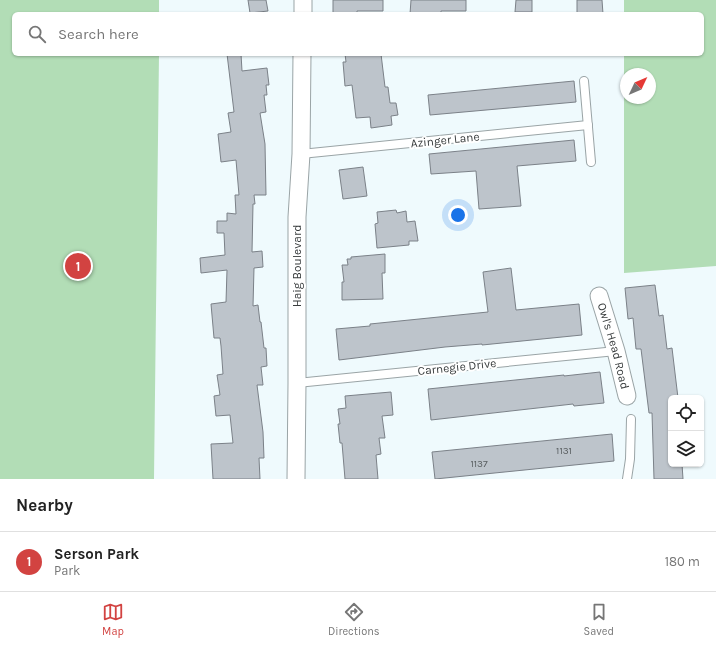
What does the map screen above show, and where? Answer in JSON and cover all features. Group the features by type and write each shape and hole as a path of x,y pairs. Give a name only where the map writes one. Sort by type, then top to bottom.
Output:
{"street":[{"path":"302,12 303,0"},
{"name":"Haig Boulevard","path":"296,479 297,217 301,154 302,56"},
{"name":"Owl's Head Road","path":"599,296 616,351 627,396"}],"lane":[{"path":"584,81 591,162"},
{"name":"Azinger Lane","path":"301,154 588,125"},
{"name":"Carnegie Drive","path":"297,383 616,351"},
{"path":"627,479 630,459 631,419"}],"green space":[{"path":"0,0 159,0 159,12 12,12 12,56 159,56 154,479 0,479"},
{"path":"624,0 716,0 716,266 624,273 624,104 656,104 656,68 624,68 624,56 704,56 704,12 624,12"}],"building":[{"path":"248,0 266,0 268,11 250,12"},
{"path":"333,0 383,0 383,11 333,12"},
{"path":"411,0 466,0 466,11 410,12"},
{"path":"516,0 532,0 532,12 515,12"},
{"path":"577,0 602,0 603,12 577,12"},
{"path":"227,56 241,56 242,71 267,68 269,85 266,85 267,95 264,95 266,112 260,113 265,144 266,195 254,195 255,204 253,204 252,252 262,251 263,267 254,268 253,306 258,305 264,348 266,348 267,366 261,367 263,385 257,385 263,432 264,458 259,458 260,479 213,479 211,444 233,443 230,415 216,416 214,396 220,395 217,375 223,374 220,338 214,338 211,304 226,302 227,270 201,273 200,258 225,255 224,233 217,233 217,221 227,221 227,213 236,214 235,195 239,195 236,160 221,162 218,134 231,132 228,113 234,112"},
{"path":"345,56 381,56 385,87 388,87 390,103 396,103 398,115 391,116 392,125 371,128 370,117 356,118 352,85 345,86 343,62 346,62"},
{"path":"574,81 576,102 430,115 428,95"},
{"path":"574,140 576,161 517,166 521,206 479,209 476,171 431,174 429,154"},
{"path":"363,167 367,196 343,199 339,170"},
{"path":"396,210 397,213 406,211 407,222 415,221 418,241 409,241 409,245 377,248 375,224 378,223 377,212"},
{"path":"385,254 385,273 382,273 383,299 342,300 342,282 344,282 342,265 348,265 347,259 351,259 351,257"},
{"path":"511,268 516,310 579,304 582,335 482,345 445,347 339,360 336,329 488,312 483,272"},
{"path":"655,285 659,316 663,315 667,349 672,348 678,395 668,395 668,467 682,467 683,479 654,479 652,413 649,413 641,349 636,349 633,318 628,319 625,288"},
{"path":"600,372 604,403 574,406 573,404 431,420 428,389"},
{"path":"391,392 393,415 382,416 385,438 379,438 381,454 376,455 378,479 345,479 342,443 340,443 338,424 340,424 338,409 346,408 345,396"},
{"path":"612,434 614,461 435,479 432,452"}],"place":[{"name":"Serson Park","path":"78,266"}]}
